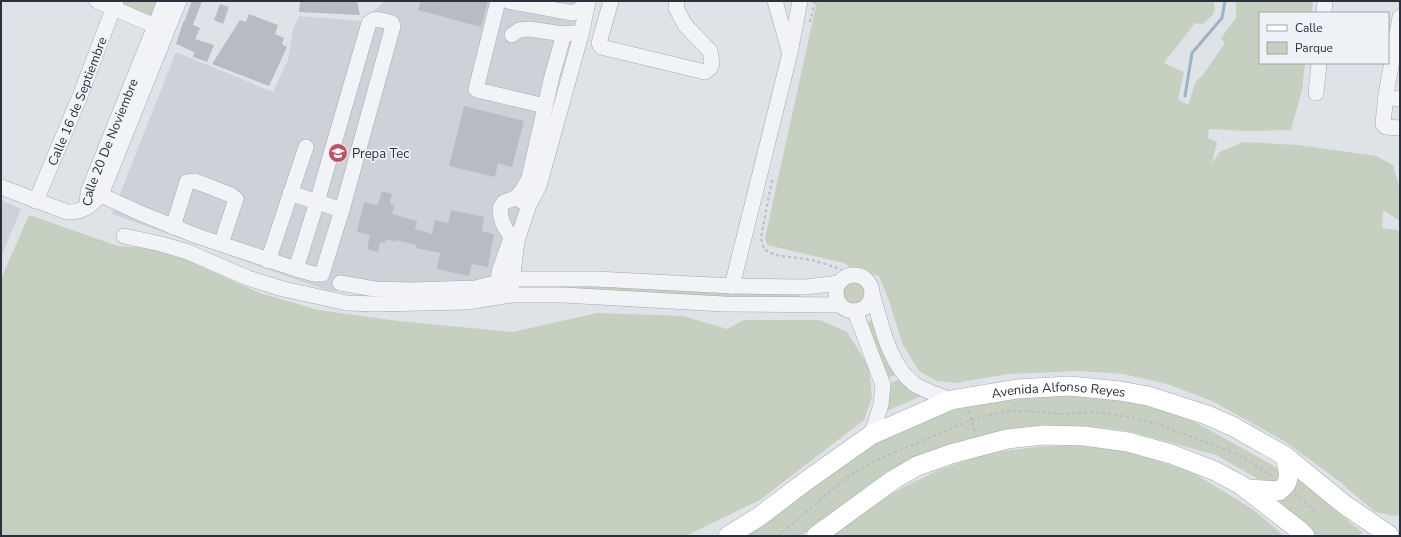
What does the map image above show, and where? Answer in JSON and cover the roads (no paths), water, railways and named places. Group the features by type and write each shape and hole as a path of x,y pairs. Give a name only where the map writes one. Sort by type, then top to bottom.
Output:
{"main road":[{"name":"Avenida Alfonso Reyes","path":"728,536 760,516 871,435 958,399 1017,389 1070,386 1120,391 1169,402 1207,415 1240,430 1285,456 1345,505 1392,536"},
{"path":"816,536 862,502 917,466 951,454 1007,439 1044,435 1084,436 1128,442 1171,454 1215,471 1247,489 1305,536"},
{"path":"1247,489 1279,491 1286,486 1288,476 1285,456"}],"street":[{"path":"97,1 115,4 155,26"},
{"name":"Calle 20 De Noviembre","path":"87,207 88,192 165,1"},
{"name":"Calle 20 De Noviembre","path":"87,207 101,195 180,1"},
{"path":"498,1 476,89 545,106"},
{"path":"508,1 524,2 573,13 583,29"},
{"path":"611,1 599,44 601,47 705,72 710,68 712,63 710,51 685,25 676,8 676,1"},
{"path":"775,1 790,53"},
{"path":"732,286 790,53 800,1"},
{"path":"1324,12 1325,1"},
{"path":"573,13 587,2"},
{"path":"514,239 502,222 500,217 500,208 504,202 522,201 539,186 583,29 587,2"},
{"name":"Calle 16 de Septiembre","path":"36,201 80,96 115,4"},
{"path":"1400,16 1393,98 1384,124 1386,126 1400,128"},
{"path":"101,195 173,227 268,261 296,269 314,274 322,274 344,205 393,26 392,23 375,19 370,20 296,269"},
{"path":"512,35 520,30 529,29 564,34 583,29"},
{"path":"505,296 505,280 522,201 522,191 529,178 545,106 564,34"},
{"path":"1316,93 1319,64"},
{"path":"268,261 306,147"},
{"path":"173,227 187,182 195,181 231,195 236,199 221,244"},
{"path":"1,187 67,212 75,213 82,211 87,207"},
{"path":"291,189 344,205"},
{"path":"124,236 161,244 188,252 248,278 283,289 347,303 375,297 475,288 505,280 596,279 732,286 806,287 839,283"},
{"path":"839,305 836,296 836,289 839,283 844,278 849,276 856,275 862,277 871,286 889,349 905,375 915,384 958,399"},
{"path":"340,283 375,297 467,302 505,296 563,295 724,304 839,305 855,311 868,305 872,293"},
{"path":"855,311 884,385 881,405 871,435"}],"waterway":[{"path":"1185,96 1192,53 1222,18 1225,1"}],"place":[{"name":"Prepa Tec","path":"338,153"}]}
